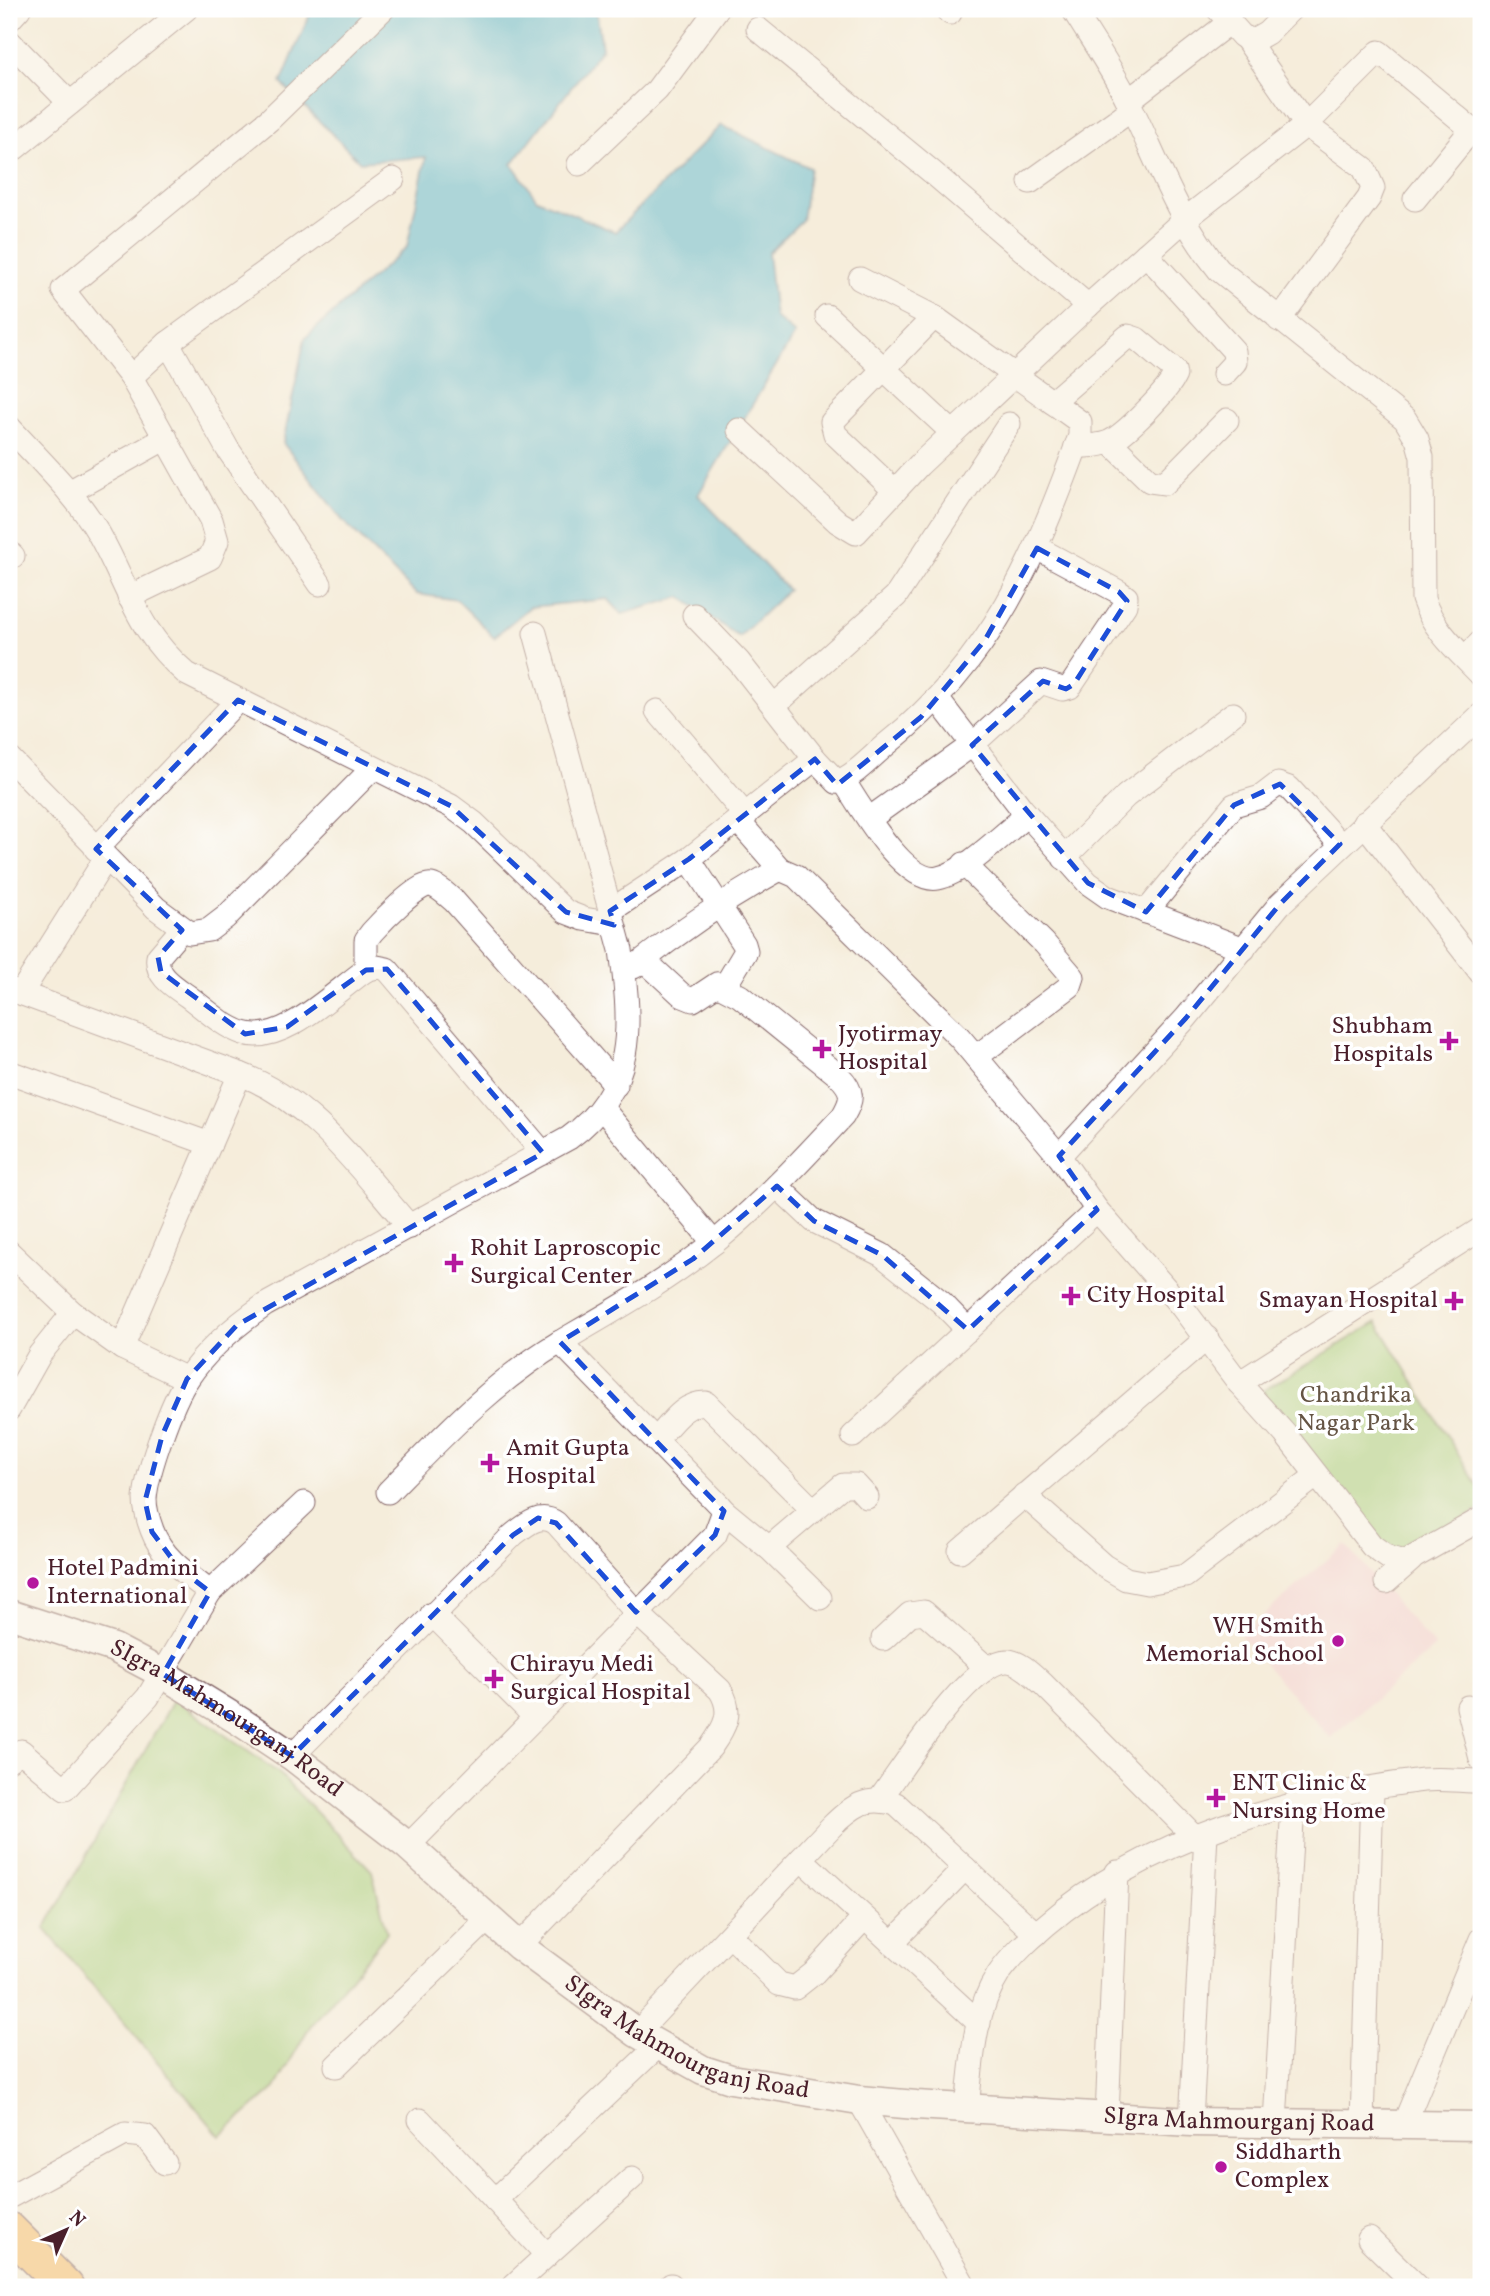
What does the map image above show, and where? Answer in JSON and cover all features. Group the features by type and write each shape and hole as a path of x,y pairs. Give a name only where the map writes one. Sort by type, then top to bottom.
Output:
{"main road":[{"path":"9,2230 65,2287"},
{"path":"9,2256 39,2287"}],"street":[{"path":"9,20 19,9"},
{"path":"9,153 186,9"},
{"path":"579,164 657,89 717,9"},
{"path":"1073,9 1129,106 1183,221 1220,270 1405,419 1417,439 1422,457 1423,598 1428,615 1473,650 1481,675"},
{"path":"1247,40 1253,41 1266,33 1291,9"},
{"path":"129,597 210,558 217,541 211,520 131,377 63,290 269,120 369,13"},
{"path":"1030,182 1129,106 1224,16 1247,40 1306,125 1364,169 1373,188 1279,320"},
{"path":"758,29 932,172 1088,306"},
{"path":"9,41 70,103"},
{"path":"739,430 850,531 861,531 895,491 1013,375 1183,221 1306,125 1378,52 1476,133 1415,199"},
{"path":"131,377 168,343 393,180"},
{"path":"1146,254 1234,351 1235,362 1224,374"},
{"path":"694,615 739,662 833,780 843,780 938,700 1000,617 1037,548 1076,446 1081,431 1080,422 934,317 860,279"},
{"path":"827,316 953,433"},
{"path":"895,491 831,428 835,416 934,317"},
{"path":"1052,402 1123,339 1132,336 1175,375 1168,388 1110,442 1076,446"},
{"path":"168,343 228,448 320,584"},
{"path":"1110,442 1150,481 1165,483 1227,421"},
{"path":"774,706 897,596 1009,424"},
{"path":"9,427 69,492 98,533 129,597 162,653 187,674 422,790 466,817 566,912 584,919 612,918 742,819 815,759"},
{"path":"69,492 166,438"},
{"path":"869,819 972,745 1041,682 1066,689 1074,684 1127,601 1119,592 1037,548"},
{"path":"210,1592 166,1554 152,1532 145,1501 162,1436 187,1379 220,1340 265,1305 542,1153 592,1121 616,1085 628,1037 624,975 612,918 535,633"},
{"path":"238,700 101,854 15,991 240,1074 283,1094 305,1111 410,1227"},
{"path":"938,700 1027,815 1088,883 1108,897 1244,949"},
{"path":"657,711 780,869 808,885 976,1057 1059,1156 1097,1210 1207,1338 1239,1383 1372,1546 1389,1558 1405,1562 1411,1560"},
{"path":"1064,858 1126,796 1233,714"},
{"path":"1059,1156 1151,1058 1280,904 1340,844 1481,715"},
{"path":"9,758 101,854 182,929 201,933 216,926 373,768"},
{"path":"843,780 891,850 921,874 937,879 964,864 1027,815"},
{"path":"1146,912 1234,805 1261,797 1278,784 1289,788 1340,844"},
{"path":"1364,823 1481,972"},
{"path":"689,859 746,951 725,986"},
{"path":"964,864 1044,943 1073,977 1070,986 976,1057"},
{"path":"624,975 719,905 780,869"},
{"path":"366,970 366,940 372,932 416,891 425,885 433,885 454,901 616,1085"},
{"path":"182,929 158,957 157,964 161,972 201,1006 245,1034 271,1033 287,1027 366,970 377,967 387,969 542,1153"},
{"path":"388,1492 481,1398 527,1362 658,1283 714,1243 777,1186 843,1116 850,1103 851,1091 839,1076 725,986 717,984 694,1000 682,996 644,960"},
{"path":"9,1072 210,1144"},
{"path":"122,1348 240,1074"},
{"path":"602,1108 714,1243"},
{"path":"777,1186 814,1222 882,1255 941,1302 968,1330"},
{"path":"853,1436 1097,1210"},
{"path":"1239,1383 1481,1229"},
{"path":"9,1251 73,1313 122,1348 187,1379"},
{"path":"9,1409 40,1354 73,1313"},
{"path":"960,1551 1207,1338"},
{"path":"560,1342 724,1511 769,1548 820,1598"},
{"path":"656,1440 685,1410 695,1403 706,1403 812,1509"},
{"path":"1024,1494 1104,1566 1126,1579 1147,1583 1185,1576 1316,1476"},
{"path":"769,1548 843,1485 856,1485 867,1497"},
{"path":"9,1760 22,1751 65,1789 126,1725 163,1674 210,1592 304,1503"},
{"path":"408,1846 636,1612 715,1535 724,1511"},
{"path":"292,1756 513,1535 538,1518 548,1517 636,1612 720,1690 728,1703 728,1718 712,1747 519,1946"},
{"path":"1386,1582 1411,1560 1481,1519"},
{"path":"883,1639 910,1614 924,1612 986,1667"},
{"name":"SIgra Mahmourganj Road","path":"9,1614 114,1648 163,1674 292,1756 408,1846 519,1946 647,2040 703,2070 731,2079 859,2101 1191,2122 1481,2126"},
{"path":"432,1614 534,1716"},
{"path":"880,1799 961,1688 986,1667 1008,1661 1020,1665 1043,1684 1201,1836 1191,2122"},
{"path":"1468,1707 1481,1759"},
{"path":"967,2108 979,2023 998,1976 1036,1934 1117,1872 1201,1836 1293,1804 1424,1780 1481,1781"},
{"path":"1362,2123 1372,1790"},
{"path":"495,2200 647,2040 730,1935 845,1814 860,1803 880,1799 896,1804 1036,1934"},
{"path":"1275,2123 1293,1804"},
{"path":"801,1859 979,2023"},
{"path":"891,1943 965,1868"},
{"path":"1107,2117 1117,1872"},
{"path":"730,1935 779,1984 795,1988 814,1973 864,1918"},
{"path":"336,2066 488,1919"},
{"path":"1404,2124 1481,1939"},
{"path":"859,2101 964,2287"},
{"path":"420,2120 547,2255"},
{"path":"9,2197 125,2134 145,2136 165,2163"},
{"path":"513,2286 632,2178"},
{"path":"1369,2239 1418,2287"}],"highlighted area":[{"path":"1037,548 1119,592 1127,601 1074,684 1066,689 1043,681 972,745 1088,883 1146,912 1234,805 1280,784 1340,844 1280,904 1186,1018 1059,1156 1097,1210 968,1330 882,1255 814,1221 777,1186 693,1259 560,1342 724,1511 715,1535 636,1612 556,1523 538,1518 513,1535 292,1756 163,1674 210,1592 179,1568 152,1532 145,1501 162,1436 187,1379 237,1325 543,1153 387,969 366,970 287,1027 245,1034 161,972 158,957 182,930 96,849 238,700 451,806 566,912 614,925 610,911 689,859 815,759 837,785 921,717 985,640"}],"shaded area":[{"name":"WH Smith Memorial School","path":"1345,1544 1435,1647 1330,1738 1240,1636"}],"green space":[{"name":"Chandrika Nagar Park","path":"1377,1322 1481,1491 1481,1509 1406,1554 1381,1546 1261,1392"},
{"path":"174,1699 280,1774 372,1871 387,1933 307,2031 275,2088 220,2136 45,1929"}],"water":[{"path":"312,9 596,9 602,48 512,164 537,199 615,232 721,125 810,168 802,220 768,253 775,317 795,334 698,495 788,590 739,637 681,597 622,614 608,599 530,607 494,637 457,600 416,594 343,521 283,443 305,338 407,247 426,157 360,162 281,83"}],"place":[{"name":"Shubham Hospitals","path":"1449,1041"},
{"name":"Jyotirmay Hospital","path":"822,1049"},
{"name":"Rohit Laproscopic Surgical Center","path":"454,1263"},
{"name":"City Hospital","path":"1071,1296"},
{"name":"Smayan Hospital","path":"1454,1301"},
{"name":"Amit Gupta Hospital","path":"490,1463"},
{"name":"Hotel Padmini International","path":"33,1583"},
{"name":"WH Smith Memorial School","path":"1338,1641"},
{"name":"Chirayu Medi Surgical Hospital","path":"494,1679"},
{"name":"ENT Clinic & Nursing Home","path":"1216,1798"},
{"name":"Siddharth Complex","path":"1221,2167"}]}
